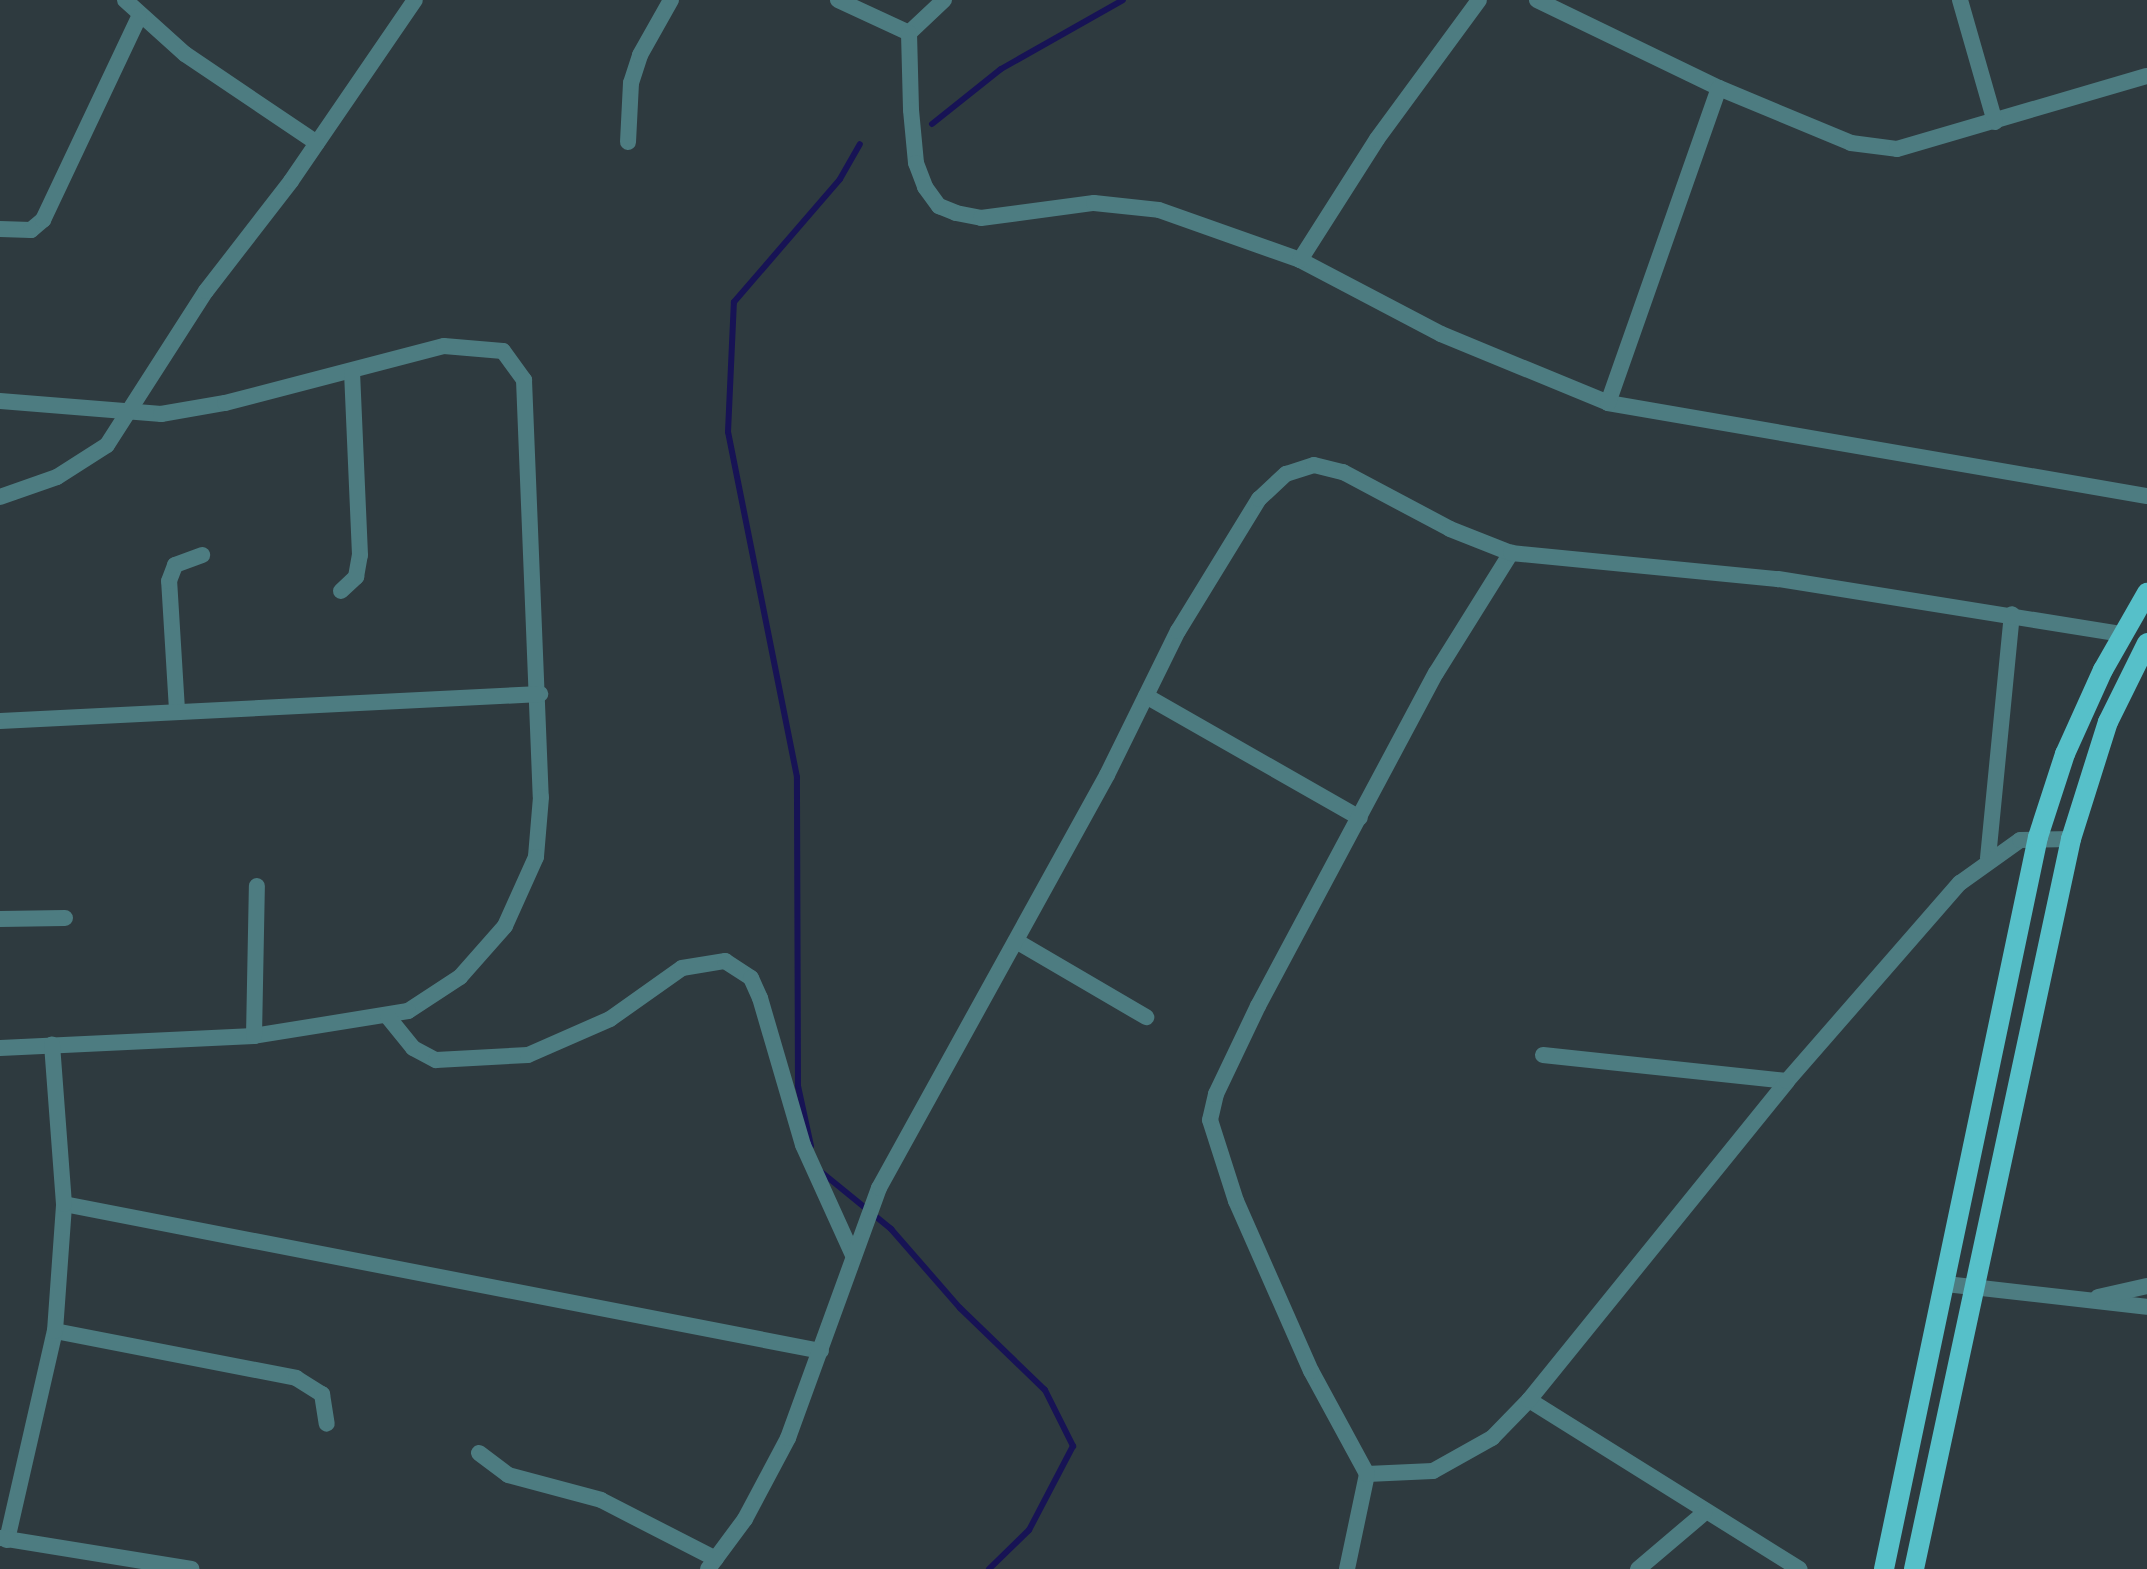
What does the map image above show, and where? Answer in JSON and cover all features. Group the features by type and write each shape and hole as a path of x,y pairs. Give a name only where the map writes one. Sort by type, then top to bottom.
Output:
{"main road":[{"path":"1884,1569 2038,837 2065,754 2121,634 2147,593"},
{"path":"1914,1569 2071,839 2108,722 2147,643"}],"street":[{"path":"125,0 139,17 317,143"},
{"path":"628,142 631,83 640,55 671,0"},
{"path":"838,0 909,33"},
{"path":"944,0 909,33 916,163 939,206 981,218 1094,203 1133,204 1300,260 1501,362 1608,403 2147,496"},
{"path":"1300,260 1377,139 1479,0"},
{"path":"1537,0 1719,88 1851,143 1897,149 2147,76"},
{"path":"1960,0 1995,122"},
{"path":"0,497 82,465 107,445 130,414 206,291 317,143 413,1"},
{"path":"0,229 31,230 43,220 139,17"},
{"path":"1608,403 1719,88"},
{"path":"0,401 130,414 213,405 460,345 503,351 518,365 524,380 540,694 539,835 523,894 505,926 460,977 408,1011 388,1017 254,1036 0,1048"},
{"path":"341,591 356,577 360,555 352,371"},
{"path":"479,1453 508,1475 601,1500 712,1564 745,1519 788,1438 879,1188 1016,941 1231,540 1274,481 1296,468 1314,465 1343,472 1450,529 1511,553 1778,579 2012,614 2121,634"},
{"path":"1347,1569 1367,1474 1305,1357 1236,1201 1210,1120 1232,1058 1436,673 1511,553"},
{"path":"177,710 169,581 175,565 202,555"},
{"path":"1988,858 2012,614"},
{"path":"0,721 540,694"},
{"path":"1146,696 1360,818"},
{"path":"1367,1474 1433,1471 1460,1459 1492,1438 1529,1400 1787,1081 1960,883 1988,858 2020,840 2038,837 2071,839"},
{"path":"254,1036 257,886"},
{"path":"0,919 65,918"},
{"path":"1016,941 1146,1017"},
{"path":"388,1017 413,1048 436,1060 528,1055 610,1019 682,968 725,961 751,978 803,1145 853,1255"},
{"path":"52,1044 64,1204 55,1331 3,1539 192,1569"},
{"path":"1543,1055 1787,1081"},
{"path":"64,1204 821,1351"},
{"path":"1946,1284 2097,1298 2147,1307"},
{"path":"2097,1298 2147,1286"},
{"path":"55,1331 296,1378 322,1394 327,1424"},
{"path":"1529,1400 1704,1513 1799,1569"},
{"path":"1638,1569 1704,1513"}],"waterway":[{"path":"932,124 1001,69 1123,0"},
{"path":"811,1146 798,1086 797,777 728,432 734,302 840,179 860,144"},
{"path":"820,1171 891,1229 960,1308 1045,1390 1073,1446 1029,1530 989,1569"}]}
